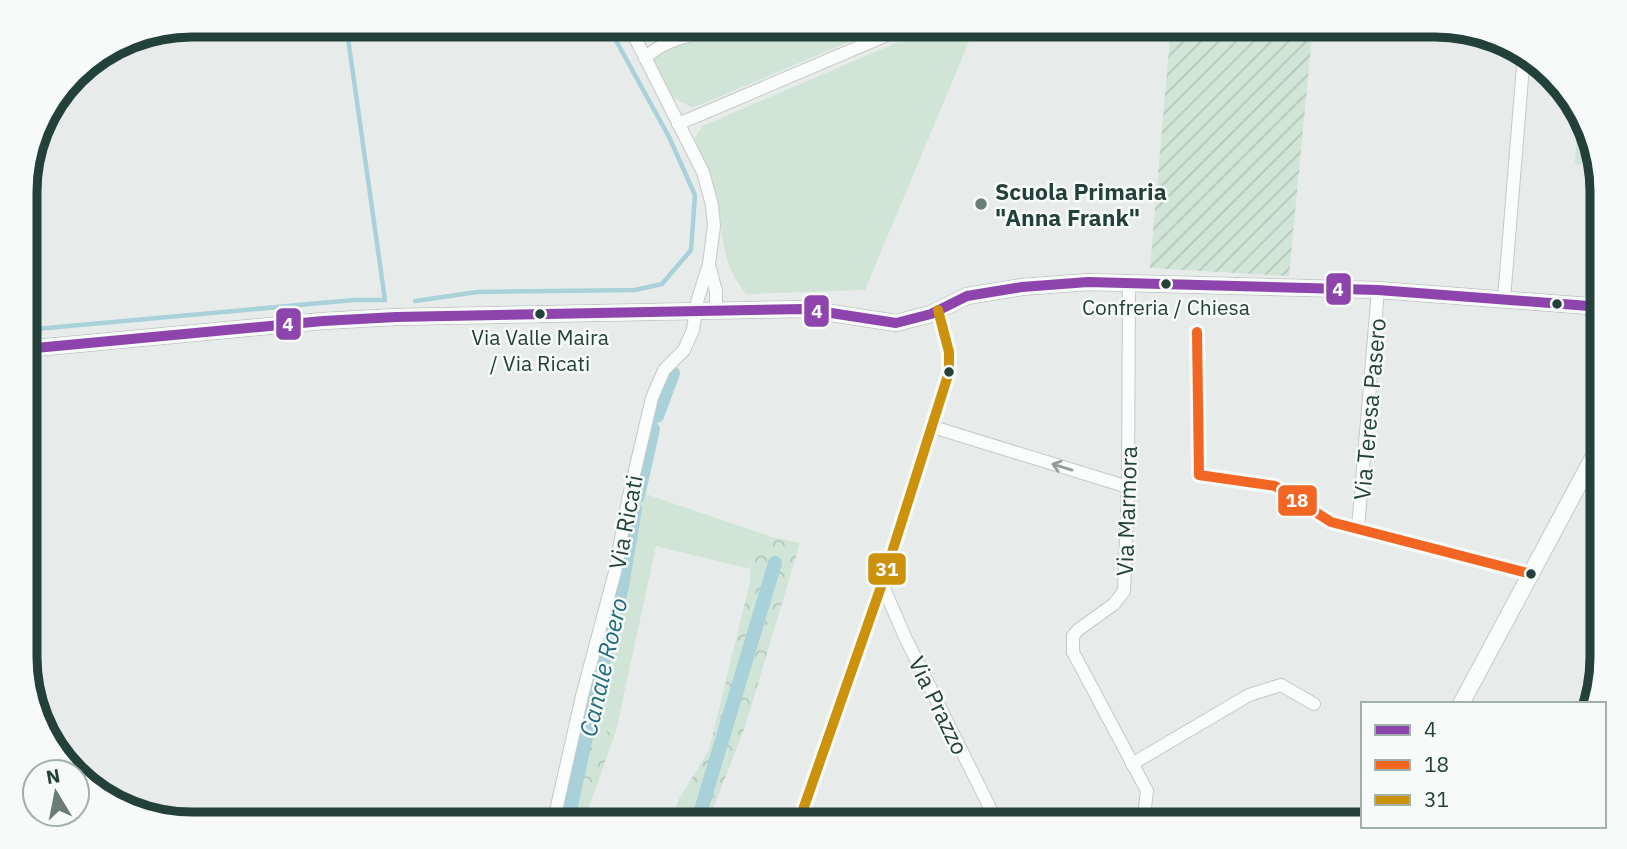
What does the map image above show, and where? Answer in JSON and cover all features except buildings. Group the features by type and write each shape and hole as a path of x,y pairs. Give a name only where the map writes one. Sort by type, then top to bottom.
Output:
{"street":[{"path":"634,37 702,172 712,205 714,226 709,264 716,291 716,310"},
{"path":"645,58 656,47 678,37"},
{"path":"678,124 883,37"},
{"path":"1504,299 1523,65"},
{"name":"Via Ricati","path":"556,812 582,696 615,572 628,500 652,398 664,370 684,350 693,330 695,311 709,264"},
{"path":"37,348 350,319 542,313 805,309 896,323 939,310 967,296 1052,284 1129,282 1378,290 1590,306"},
{"name":"Via Marmora","path":"1129,282 1128,487 1124,591 1114,604 1078,630 1073,636 1073,652 1147,791 1144,812"},
{"name":"Via Teresa Pasero","path":"1358,528 1378,290"},
{"path":"802,812 882,584 949,372 950,352 939,310"},
{"path":"1197,332 1199,475 1275,486 1331,522 1531,574"},
{"path":"933,427 1128,487"},
{"path":"1462,702 1590,463"},
{"name":"Via Prazzo","path":"882,584 905,637 992,812"},
{"path":"1132,764 1249,695 1280,685 1314,704"}],"green space":[{"path":"715,37 860,37 693,108 673,98 654,59 664,48"},
{"path":"910,37 971,37 865,290 746,294 726,255 715,190 695,138 702,126"},
{"path":"1170,37 1312,37 1289,276 1150,268"},
{"path":"1577,130 1588,165 1575,164"},
{"path":"637,491 772,537 751,551 750,569 656,546 616,731 580,733 598,652 621,576"},
{"path":"772,537 800,543 745,727 712,812 674,812 679,799 709,750 750,582 751,551"},
{"path":"616,731 587,812 547,812 551,802 561,811 580,733"}],"waterway":[{"path":"37,329 354,300 385,300 348,37"},
{"path":"415,301 477,292 635,290 662,284 691,250 695,195 669,137 614,37"},
{"path":"657,416 673,373"},
{"path":"638,496 653,429"},
{"name":"Canale Roero","path":"570,812 622,586 635,509"},
{"path":"700,812 775,563"}],"transit line":[{"name":"4","path":"37,348 323,321 396,317 805,309 896,323 931,314 967,296 1022,287 1088,282 1378,290 1590,306"},
{"name":"31","path":"802,812 882,584 949,372 949,352 938,310"},
{"name":"18","path":"1197,332 1199,475 1275,486 1331,522 1531,574"}],"place":[{"name":"Scuola Primaria \"Anna Frank\"","path":"981,204"},
{"name":"Confreria / Chiesa","path":"1166,284"},
{"name":"Via Valle Maira / Via Ricati","path":"540,314"}]}
